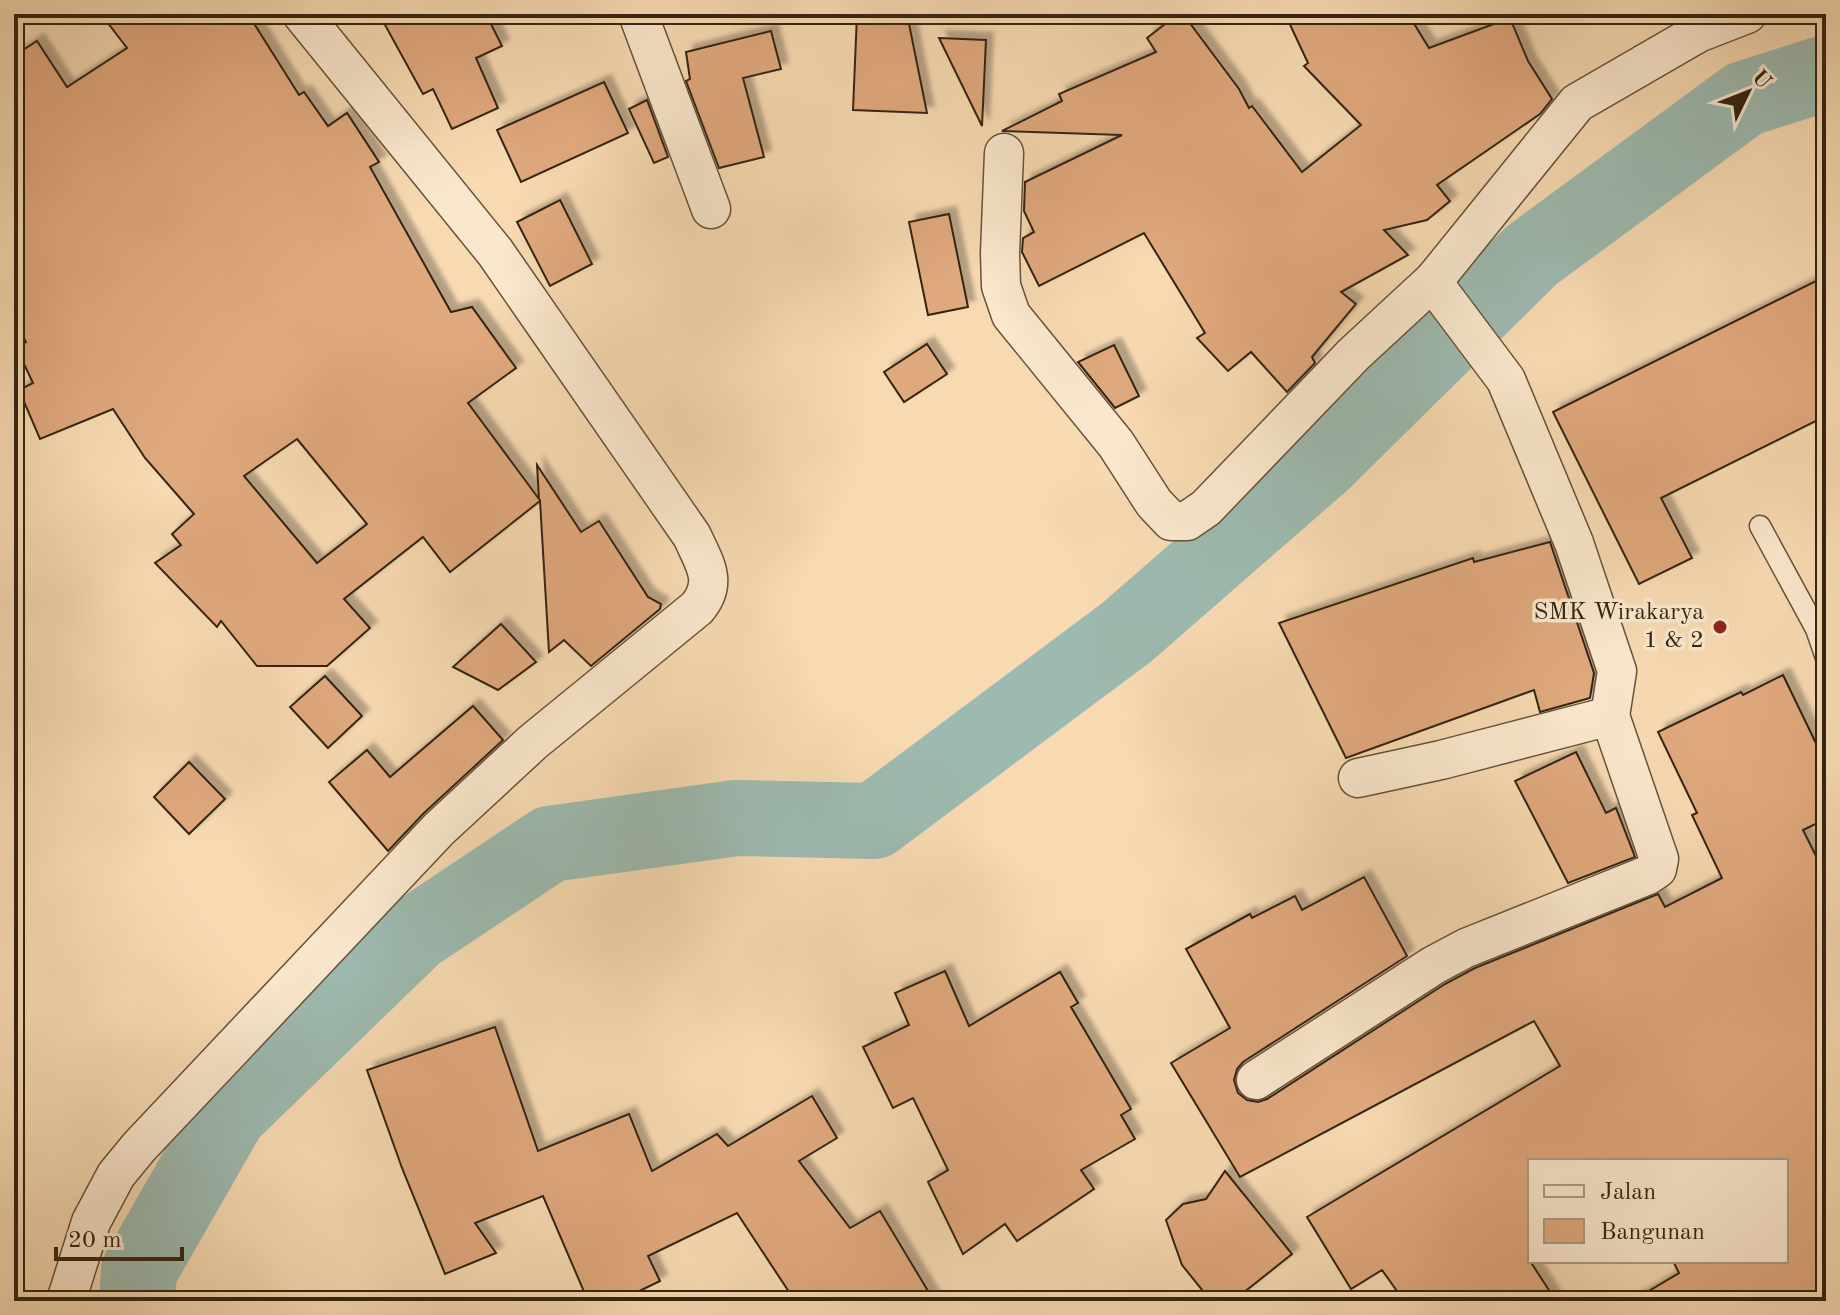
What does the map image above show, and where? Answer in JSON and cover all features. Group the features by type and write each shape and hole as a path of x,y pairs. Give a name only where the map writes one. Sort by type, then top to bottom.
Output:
{"street":[{"path":"66,1301 91,1222 116,1175 139,1147 439,829 533,742 697,608 708,588 706,566 692,536 495,252 302,14"},
{"path":"638,14 711,209"},
{"path":"1004,153 1001,286 1011,315 1116,444 1154,503 1171,521 1187,521 1206,508 1354,354 1435,284 1577,103 1698,33 1747,14"},
{"path":"1256,1080 1434,965 1466,948 1657,869 1659,859 1610,716 1617,671 1574,543 1506,380 1435,284"},
{"path":"1358,778 1610,716"}],"lane":[{"path":"1760,526 1816,629 1826,658"}],"building":[{"path":"101,14 248,14 299,95 304,92 328,126 347,113 379,162 370,167 451,312 472,307 516,368 468,403 539,499 537,465 581,532 599,521 648,597 661,604 660,609 591,666 564,640 549,652 540,501 450,572 423,537 344,599 370,628 327,666 257,666 221,621 217,627 155,563 181,545 172,534 194,514 145,458 113,409 40,439 19,390 33,383 16,347 26,342 14,320 14,56 37,41 67,87 127,48","holes":["297,439 367,524 317,563 244,476"]},
{"path":"379,14 486,14 502,46 476,58 498,108 452,129 433,89 423,94"},
{"path":"857,14 907,14 927,113 853,110"},
{"path":"1178,14 1183,14 1239,89 1249,108 1252,106 1302,172 1361,125 1304,66 1308,63 1285,14 1408,14 1429,48 1510,18 1528,61 1552,99 1540,114 1437,185 1450,201 1427,220 1384,230 1408,255 1341,292 1356,304 1312,357 1315,363 1287,392 1251,352 1228,371 1197,338 1205,333 1144,233 1039,286 1022,252 1023,238 1034,232 1024,211 1025,182 1122,135 1002,131 1062,101 1059,94 1156,52 1147,38"},
{"path":"771,31 781,69 743,78 764,157 719,168 686,81 690,79 686,52"},
{"path":"939,38 986,40 982,126"},
{"path":"604,82 628,133 521,182 497,130"},
{"path":"647,100 668,157 654,163 629,109"},
{"path":"560,200 592,264 550,286 517,222"},
{"path":"949,214 968,307 928,315 909,222"},
{"path":"1826,276 1826,416 1661,498 1692,558 1639,584 1553,412"},
{"path":"927,344 947,374 904,402 884,372"},
{"path":"1114,345 1139,396 1115,408 1078,362"},
{"path":"1550,542 1594,673 1590,698 1540,712 1534,690 1346,758 1279,623 1473,558 1474,562"},
{"path":"501,624 536,662 498,690 453,667"},
{"path":"1783,675 1826,764 1826,819 1803,830 1826,876 1826,1301 1632,1301 1679,1273 1674,1263 1788,1263 1788,1159 1528,1159 1528,1263 1531,1263 1556,1301 1404,1301 1382,1270 1351,1289 1307,1217 1560,1066 1534,1021 1240,1177 1171,1063 1230,1028 1186,949 1250,914 1252,918 1295,896 1302,910 1364,877 1407,956 1243,1062 1234,1080 1238,1093 1247,1100 1258,1102 1267,1099 1445,984 1475,968 1658,894 1665,907 1722,878 1692,815 1697,813 1658,732 1741,692 1743,695"},
{"path":"325,676 362,716 328,748 290,707"},
{"path":"473,706 503,740 388,851 329,782 367,750 390,777"},
{"path":"1576,752 1606,813 1616,808 1635,857 1568,883 1515,781"},
{"path":"189,762 225,799 189,834 154,797"},
{"path":"945,971 969,1026 1060,972 1078,1003 1071,1007 1131,1109 1121,1115 1135,1139 1081,1170 1094,1189 1017,1241 1005,1224 963,1254 928,1182 948,1170 913,1098 893,1108 863,1047 909,1025 895,993"},
{"path":"495,1027 538,1151 629,1114 652,1171 717,1134 728,1146 812,1096 837,1138 799,1161 850,1228 880,1211 934,1301 795,1301 737,1213 648,1256 660,1281 619,1301 588,1301 543,1196 475,1223 496,1253 445,1274 367,1070"},
{"path":"1225,1171 1292,1254 1233,1301 1211,1301 1182,1265 1166,1220 1183,1204 1206,1199"}],"waterway":[{"path":"137,1301 139,1271 229,1114 415,934 550,844 736,818 874,821 1127,632 1322,462 1532,255 1744,99 1826,73"}],"place":[{"name":"SMK Wirakarya 1 & 2","path":"1720,627"}]}
